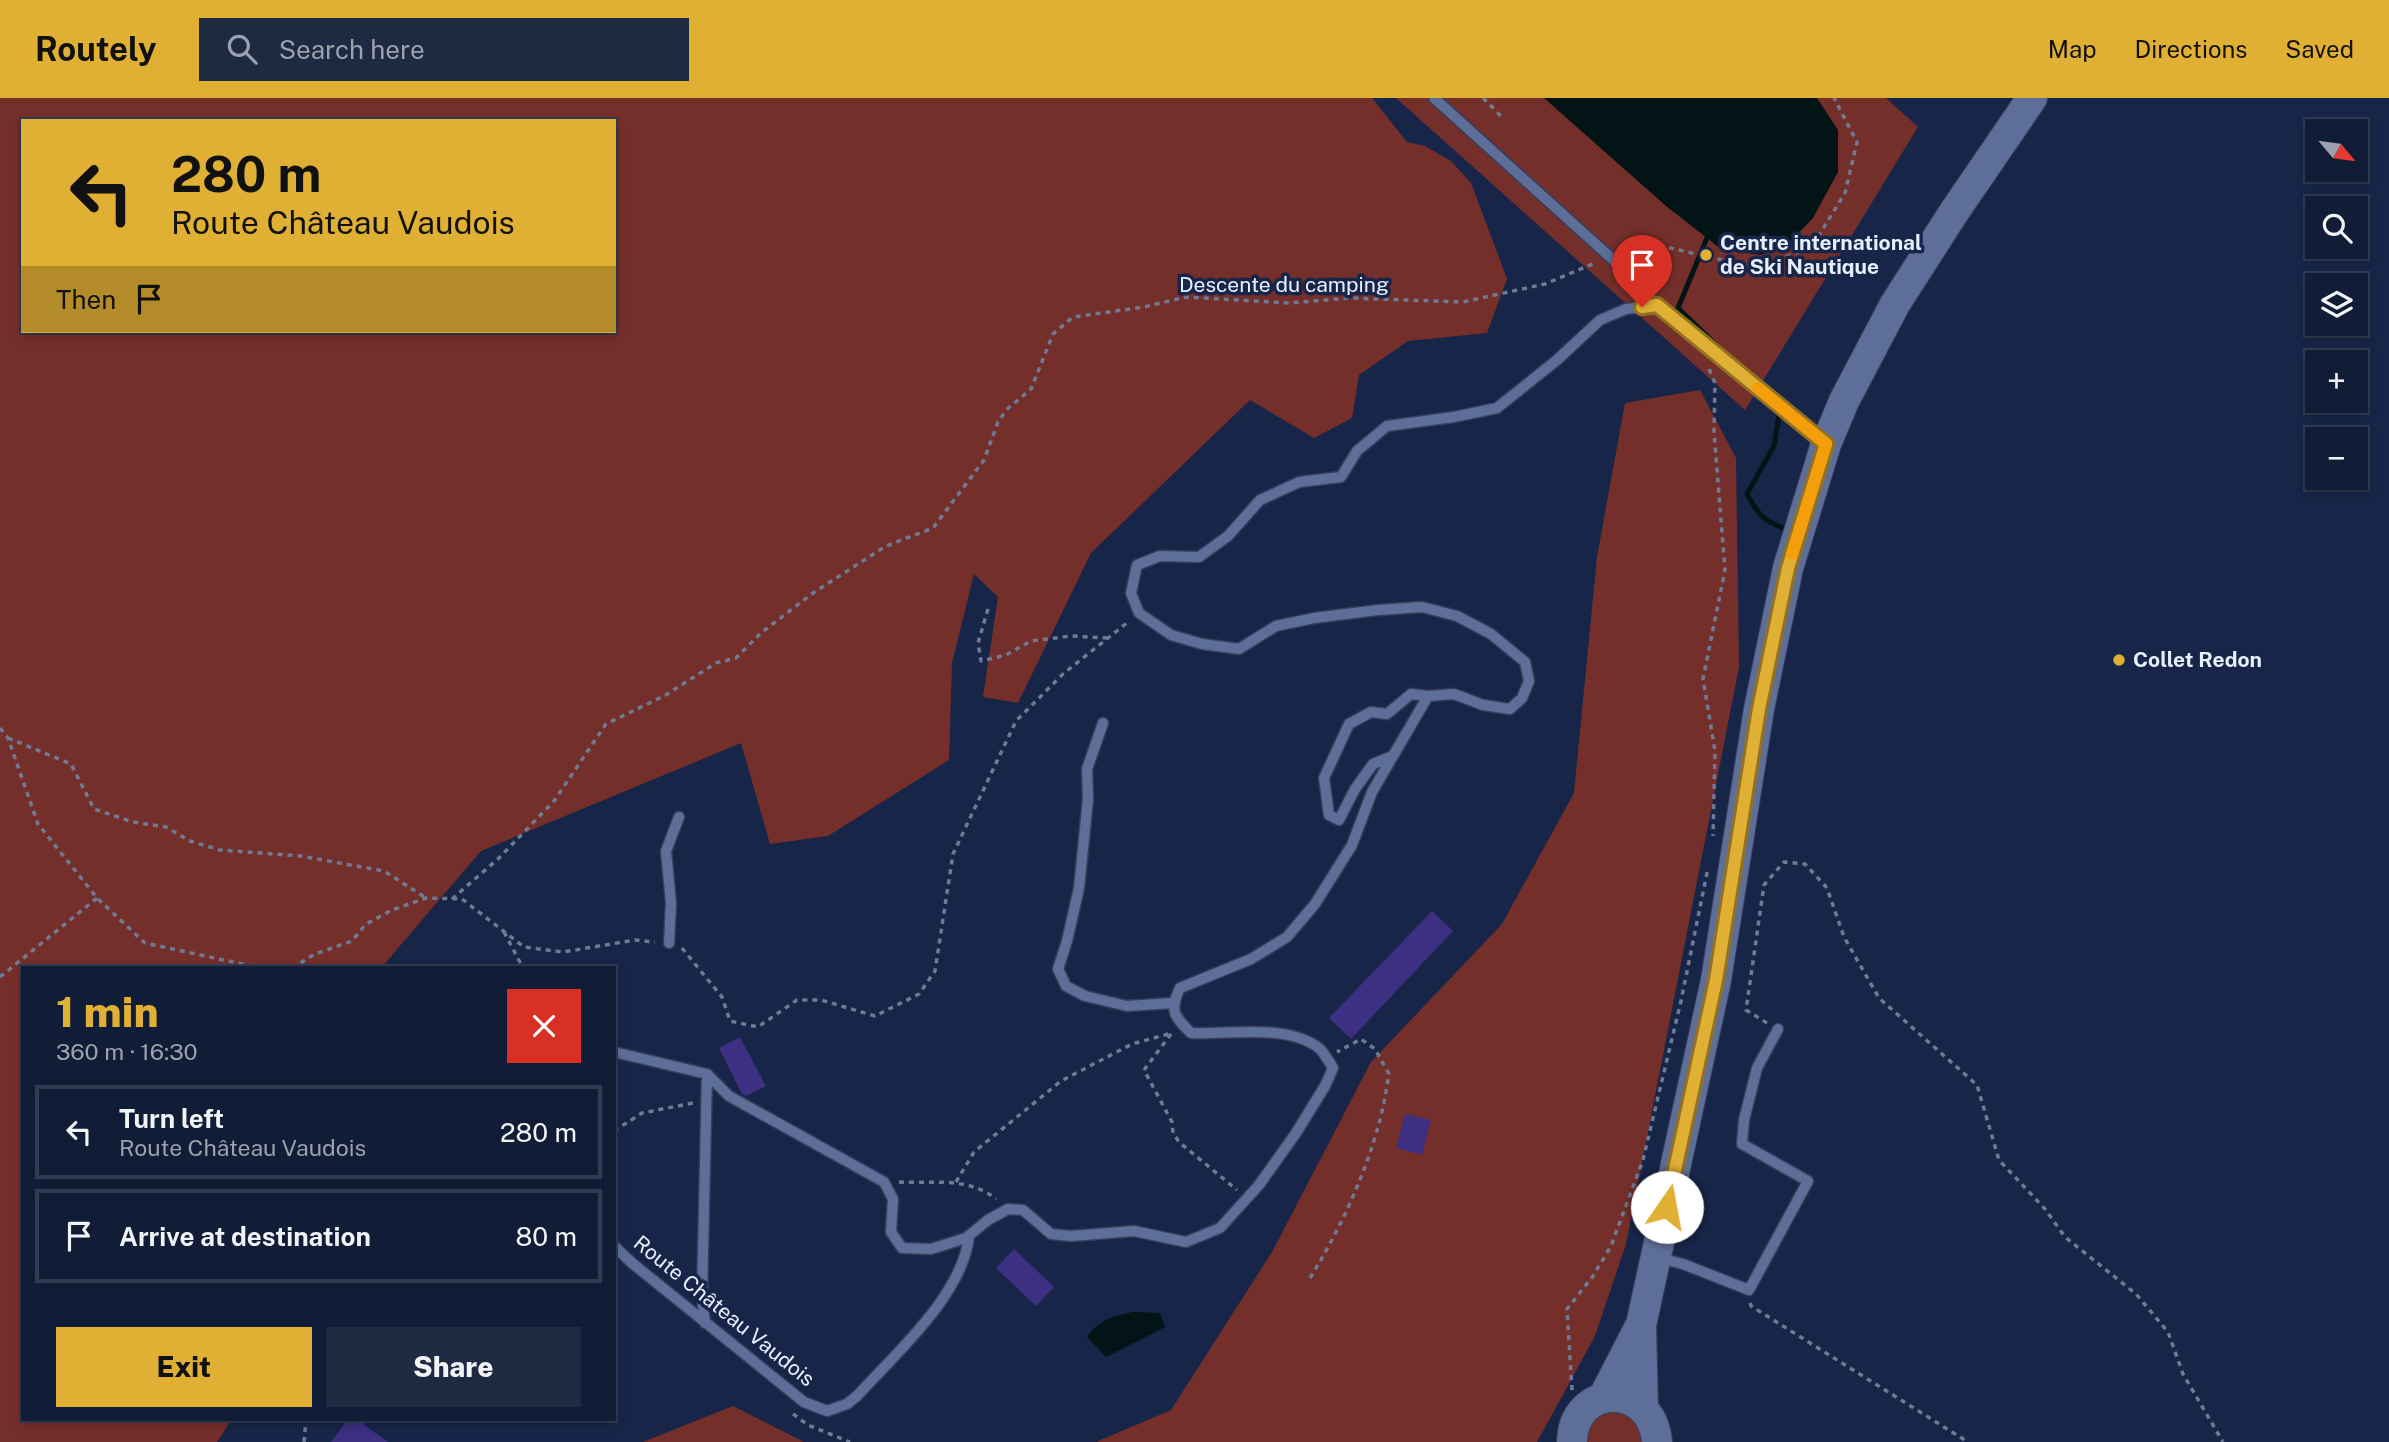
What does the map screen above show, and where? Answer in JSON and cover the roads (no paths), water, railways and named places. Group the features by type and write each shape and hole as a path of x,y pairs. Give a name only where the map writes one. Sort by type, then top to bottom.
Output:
{"main road":[{"path":"1572,1442 1574,1423 1595,1402 1641,1325 1716,980 1759,709 1788,568 1826,444 1844,401 1895,303 2032,98"},
{"path":"1641,1325 1656,1429"},
{"path":"1595,1402 1625,1398 1656,1429"}],"lane":[{"path":"1434,98 1611,257 1657,305 1826,444"},
{"path":"1393,756 1373,764 1355,789 1339,820 1329,815 1324,778 1349,724 1371,712 1387,714 1411,694 1454,694 1483,705 1510,709 1522,698 1530,681 1525,662 1491,634 1457,616 1422,607 1314,618 1276,626 1239,649 1202,644 1171,635 1139,613 1131,593 1137,565 1160,556 1199,558 1228,536 1260,500 1299,482 1341,477 1357,451 1387,426 1454,418 1497,408 1557,360 1600,320 1626,309 1657,305"},
{"path":"616,1052 707,1074 729,1096 884,1182 893,1199 891,1232 902,1248 932,1249 969,1236 988,1220 1008,1209 1023,1210 1051,1234 1071,1236 1134,1231 1186,1242 1220,1228 1296,1133 1333,1068 1321,1050 1297,1036 1270,1033 1191,1033 1175,1018 1172,1003 1180,988 1251,959 1287,937 1315,904 1352,845 1372,792 1428,696"},
{"path":"1103,723 1087,769 1088,799 1079,888 1058,969 1066,986 1084,996 1127,1006 1172,1003"},
{"path":"669,943 671,903 666,851 679,817"},
{"path":"1657,1257 1683,1264 1749,1290 1808,1181 1742,1144 1744,1120 1757,1068 1777,1029"},
{"path":"705,1323 702,1297 707,1074"},
{"name":"Route Château Vaudois","path":"616,1248 804,1402 827,1411 847,1404 857,1396 932,1316 967,1252 969,1236"}],"waterway":[{"path":"1707,238 1678,308 1742,370"},
{"path":"1780,409 1774,446 1747,494 1764,518 1789,530"}],"place":[{"name":"Centre international de Ski Nautique","path":"1706,255"},
{"name":"Collet Redon","path":"2119,660"}]}
